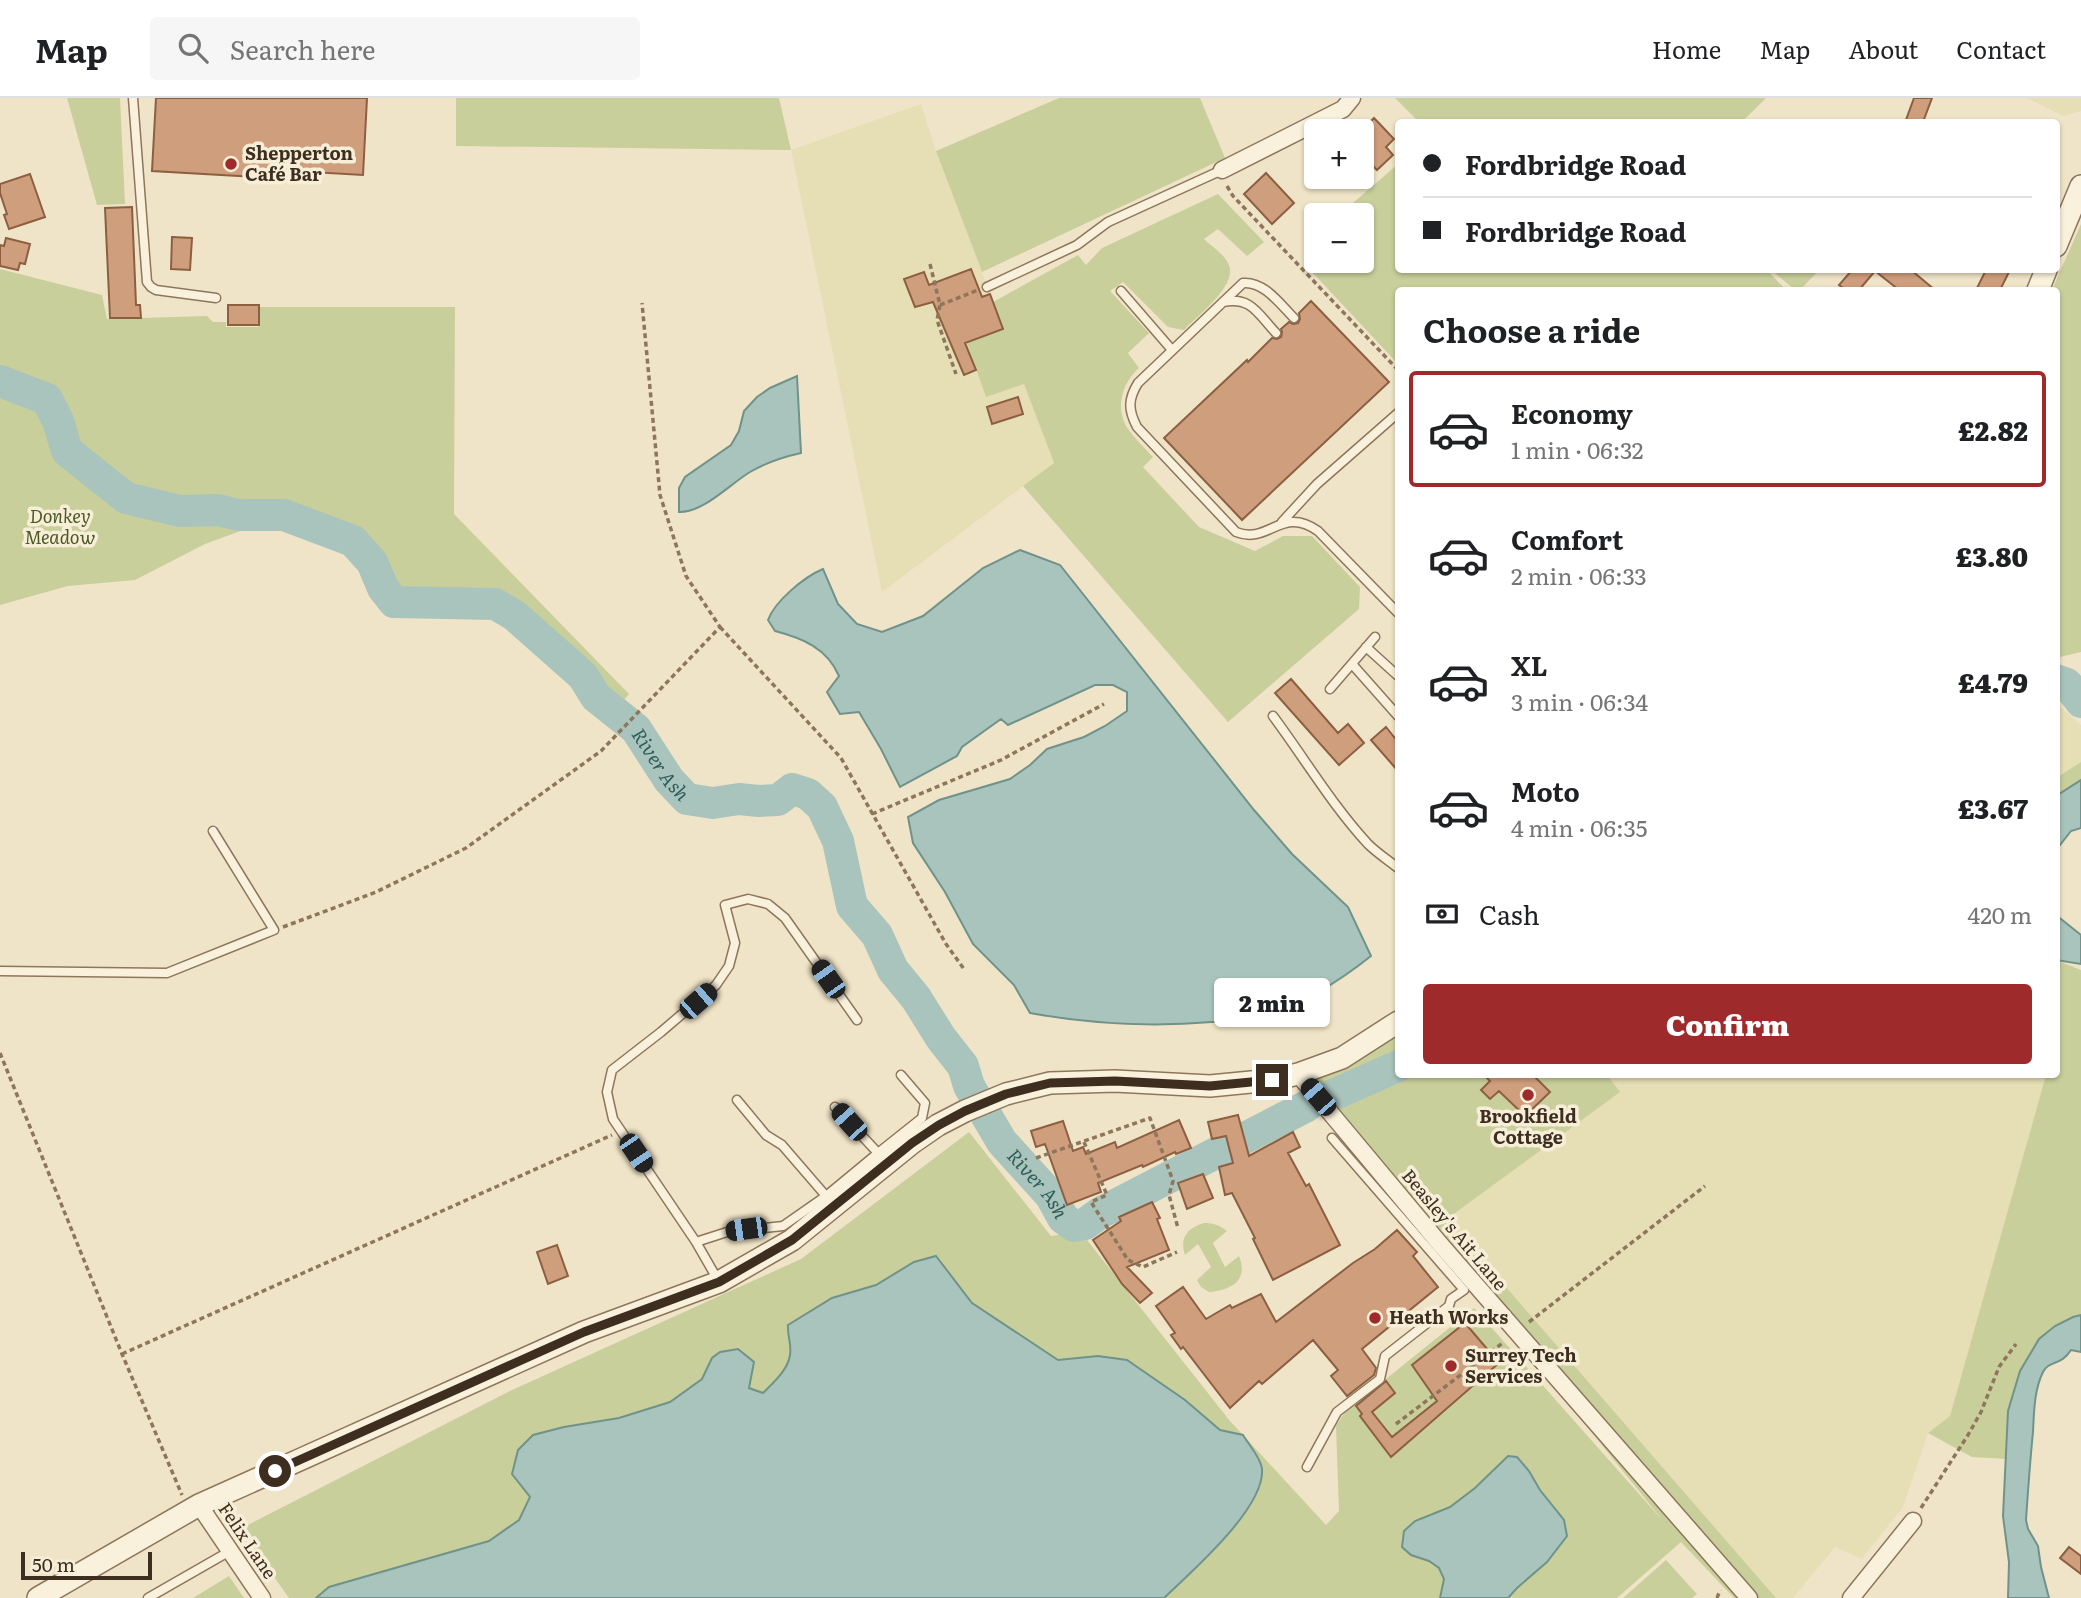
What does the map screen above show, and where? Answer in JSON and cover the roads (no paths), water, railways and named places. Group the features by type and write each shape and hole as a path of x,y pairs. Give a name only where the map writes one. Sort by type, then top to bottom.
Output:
{"street":[{"path":"1222,170 1343,109 1352,98"},
{"path":"2060,236 2081,186"},
{"path":"38,1598 195,1508 584,1332 719,1282 792,1240 882,1158 965,1111 1006,1094 1050,1083 1115,1081 1210,1086 1272,1080 1342,1058 1395,1024"},
{"name":"Beasley's Ait Lane","path":"1298,1074 1516,1332 1749,1598"},
{"name":"Felix Lane","path":"195,1508 230,1551 262,1598"},
{"path":"1851,1598 1913,1521"}],"lane":[{"path":"133,98 147,282 156,290 216,298"},
{"path":"987,287 1077,244 1108,222 1222,170"},
{"path":"1294,318 1263,287 1251,282 1243,283 1138,383 1131,393 1131,416 1137,427 1236,532 1245,536 1257,534 1279,524 1300,521 1318,531 1395,609"},
{"path":"1121,291 1172,350"},
{"path":"1223,302 1237,299 1249,304 1276,333"},
{"path":"1279,524 1317,484 1395,416"},
{"path":"1330,689 1375,637"},
{"path":"1366,647 1395,673"},
{"path":"1352,664 1395,713"},
{"path":"1273,716 1306,760 1326,794 1370,846 1395,866"},
{"path":"0,971 167,973 274,930 213,831"},
{"path":"719,1282 696,1242 612,1119 607,1092 612,1070 716,985 729,966 735,943 725,905 748,899 768,904 785,918 857,1020"},
{"path":"696,1242 727,1232 783,1226 882,1158 922,1118 925,1103 901,1074"},
{"path":"737,1100 766,1135 782,1145 826,1196"},
{"path":"835,1107 882,1158"},
{"path":"1307,1467 1336,1412 1380,1379 1385,1356 1449,1306 1451,1299 1464,1290 1332,1138"},
{"path":"148,1598 230,1551"}],"water":[{"path":"797,376 801,453 763,465 707,503 679,512 679,488 685,477 731,445 739,431 744,411 757,397"},
{"path":"1020,550 1060,565 1254,810 1292,854 1348,907 1371,956 1330,985 1301,1001 1249,1020 1144,1024 1075,1020 1030,1013 1014,985 973,944 945,892 913,843 908,817 939,800 1010,779 1047,749 1084,737 1105,726 1127,711 1127,692 1113,685 1095,685 1008,725 1001,719 962,747 957,756 900,787 859,712 840,714 827,692 839,676 828,658 804,641 775,631 768,620 791,590 823,569 838,604 857,624 882,632 923,616 983,568"},
{"path":"2081,780 2081,828 2071,831 2060,845 2060,793"},
{"path":"2060,918 2081,935 2081,964 2060,961"},
{"path":"936,1256 972,1303 1058,1360 1098,1356 1127,1360 1185,1400 1220,1430 1243,1435 1262,1469 1260,1485 1252,1502 1225,1538 1164,1598 316,1598 329,1587 489,1541 519,1520 530,1497 512,1474 518,1450 533,1435 619,1418 670,1402 702,1379 712,1358 720,1352 738,1349 754,1362 749,1388 763,1393 780,1376 789,1361 788,1325 832,1298 876,1285 914,1262"},
{"path":"2081,1315 2081,1352 2071,1350 2046,1368 2040,1379 2035,1402 2026,1520 2038,1546 2049,1598 2008,1598 2009,1562 2003,1516 2008,1411 2020,1371 2039,1339 2055,1326"},
{"path":"1508,1456 1517,1457 1529,1471 1564,1520 1567,1536 1547,1562 1508,1598 1440,1598 1444,1579 1439,1568 1429,1561 1411,1555 1402,1547 1404,1531 1415,1521 1450,1507 1475,1488"}],"waterway":[{"name":"River Ash","path":"0,381 47,399 58,421 67,451 126,498 180,511 218,510 239,515 284,515 353,541 372,562 383,588 394,602 495,604 514,615 583,676 596,697 636,729 669,780 687,799 713,803 739,799 778,800 792,789 808,794 822,807 838,841 852,906 877,935 893,970 963,1066 969,1086 1002,1142 1051,1196 1063,1218 1074,1226 1085,1224 1100,1213 1307,1106"},
{"name":"River Ash","path":"2060,681 2067,684 2081,702"},
{"name":"River Ash","path":"1333,1095 1395,1067"}],"place":[{"name":"Shepperton Café Bar","path":"231,164"},
{"name":"Brookfield Cottage","path":"1528,1095"},
{"name":"Heath Works","path":"1375,1318"},
{"name":"Surrey Tech Services","path":"1451,1366"}],"park label":[{"name":"Donkey Meadow","path":"60,527"}]}
